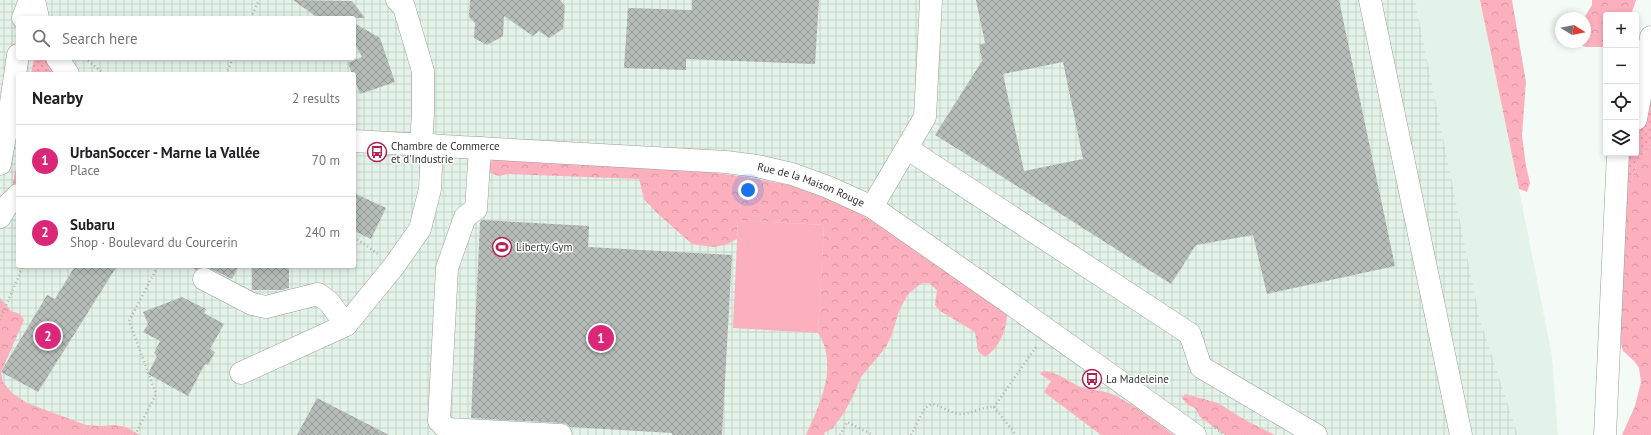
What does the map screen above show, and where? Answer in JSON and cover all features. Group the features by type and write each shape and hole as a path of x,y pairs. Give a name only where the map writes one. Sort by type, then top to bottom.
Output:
{"street":[{"path":"241,373 346,325 394,266 420,229 430,189 424,113 424,71 404,7 397,0"},
{"path":"872,207 908,149 925,117 931,0"},
{"path":"1370,0 1461,435"},
{"path":"1639,103 1651,37"},
{"path":"17,72 18,60"},
{"path":"58,60 67,72"},
{"path":"0,164 15,112 16,93"},
{"name":"Rue de la Maison Rouge","path":"356,141 718,161 757,166 792,174 828,187 872,207 979,281 1195,435"},
{"path":"480,148 476,209 465,217 447,268 439,421 447,429 560,435"},
{"path":"908,149 1190,334 1201,367 1316,435"},
{"path":"1605,435 1618,156"},
{"path":"0,217 6,207 16,197"},
{"path":"204,279 252,304 266,307 318,294 329,302 346,325"}],"path":[{"path":"252,16 259,0"},
{"path":"87,60 102,72"},
{"path":"227,72 232,60"},
{"path":"356,238 394,266"},
{"path":"0,320 22,268"},
{"path":"135,435 156,394 130,320 157,268"},
{"path":"994,407 1036,347"},
{"path":"911,435 925,408 931,404 937,404 952,412 960,414 982,408 994,407"},
{"path":"994,407 1016,435"},
{"path":"840,435 847,422 873,435"}],"shaded area":[{"path":"0,0 1415,0 1480,319 1518,435 0,435"},
{"path":"1415,0 1480,0 1552,356 1558,435 1518,435 1480,319"}],"green space":[{"path":"1480,0 1512,0 1526,82 1522,135 1530,183 1527,192 1519,189"},
{"path":"1592,0 1636,0 1632,12 1603,12 1603,47 1591,47 1591,12 1588,12 1592,5"},
{"path":"34,60 46,60 55,72 31,72"},
{"path":"1651,80 1651,145 1639,158 1626,196 1627,156 1639,156 1640,127"},
{"path":"1651,145 1651,435 1622,435 1635,406 1641,382 1639,368 1623,351 1621,344 1619,315 1626,196 1639,158"},
{"path":"494,159 695,170 746,177 794,186 819,194 860,214 887,230 1007,314 1006,326 998,344 985,357 978,351 975,332 940,311 935,305 937,290 929,283 922,283 908,294 899,311 892,334 886,347 861,377 844,413 832,429 825,432 824,435 806,435 821,398 827,371 827,358 824,345 818,333 824,225 738,220 737,239 725,245 713,247 692,244 657,213 644,199 639,179 508,174 499,176 490,173 489,165"},
{"path":"16,168 16,185 12,188"},
{"path":"738,220 824,225 818,333 733,328"},
{"path":"0,298 11,311 20,314 24,320 1,372 3,382 12,393 27,403 86,425 115,425 126,427 140,435 0,435"},
{"path":"1044,371 1060,376 1083,388 1112,394 1138,409 1174,435 1101,435 1044,392 1051,381 1040,374"},
{"path":"1185,394 1218,403 1245,420 1275,435 1225,435 1200,417 1195,408 1188,405 1182,398"}],"building":[{"path":"293,0 352,1 365,18 356,18 356,16 315,16"},
{"path":"470,0 560,0 565,6 563,29 549,38 539,31 533,36 504,16 503,36 487,45 474,38 475,23 469,17"},
{"path":"692,0 819,0 815,64 686,59 686,70 624,68 628,8 692,10"},
{"path":"976,0 1339,0 1395,266 1267,294 1253,235 1196,245 1171,284 935,135 982,61 979,45 985,43","holes":["1063,62 1083,159 1024,171 1003,74"]},
{"path":"356,24 380,38 395,82 360,94 356,83 356,72 351,72 348,63 362,57 356,46"},
{"path":"356,194 386,208 371,239 356,232"},
{"path":"482,220 589,226 588,247 732,255 722,435 672,435 672,433 570,427 567,424 562,423 471,418 480,222"},
{"path":"74,268 116,268 38,392 1,372 47,295 55,299"},
{"path":"209,268 238,268 232,279"},
{"path":"252,268 289,268 289,288 282,290 252,290"},
{"path":"182,297 206,309 204,313 224,324 210,349 215,352 208,365 205,364 188,396 148,374 157,356 154,353 160,341 143,332 148,324 143,312"},
{"path":"317,398 389,435 297,435"}],"place":[{"name":"Chambre de Commerce et d'Industrie","path":"377,152"},
{"name":"Liberty Gym","path":"502,247"},
{"name":"Subaru","path":"48,336"},
{"name":"UrbanSoccer - Marne la Vallée","path":"601,338"},
{"name":"La Madeleine","path":"1092,379"}]}
